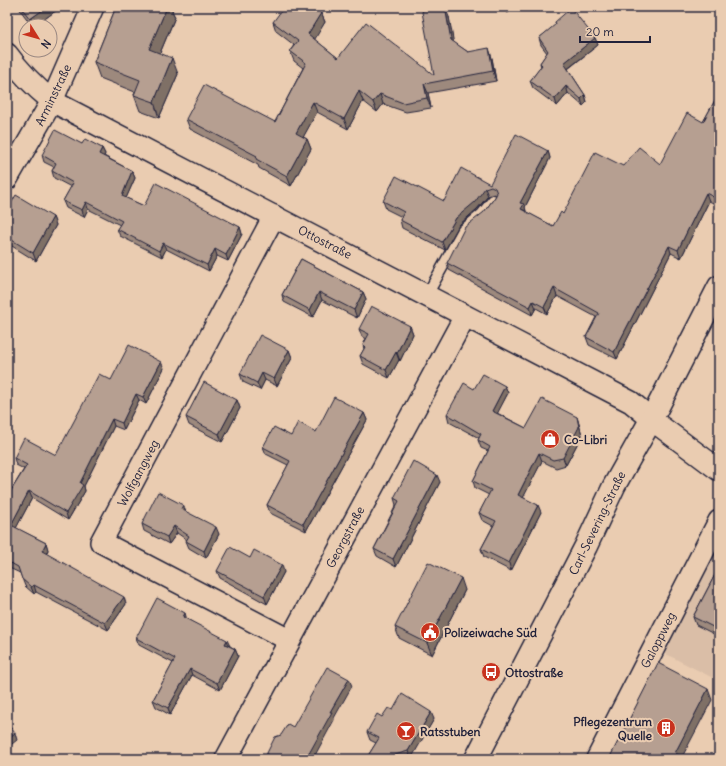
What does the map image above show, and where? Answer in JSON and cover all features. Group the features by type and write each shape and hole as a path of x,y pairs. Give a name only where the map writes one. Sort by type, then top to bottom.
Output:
{"street":[{"name":"Arminstraße","path":"7,179 52,101 93,7"},
{"name":"Ottostraße","path":"7,54 31,83 52,101 631,402 660,426 719,470"},
{"name":"Wolfgangweg","path":"274,216 101,542 289,640"},
{"name":"Carl-Severing-Straße","path":"476,759 586,546 614,486 652,418 719,287"},
{"name":"Georgstraße","path":"226,759 465,316"},
{"name":"Galoppweg","path":"597,759 719,521"}],"lane":[{"path":"427,295 463,230 482,214 493,200"}],"shaded area":[{"path":"719,546 719,681 664,653"}],"building":[{"path":"21,7 47,7 31,18 29,18"},
{"path":"116,7 167,7 149,49 172,58 154,102 134,95 140,80 94,62"},
{"path":"284,7 314,7 321,13 308,34 338,58 366,22 434,75 422,12 425,7 445,7 451,40 468,52 489,48 493,71 424,84 427,98 403,103 380,94 373,102 359,91 344,119 313,102 296,133 307,139 287,176 256,159 257,156 186,119 204,85 275,122 306,63 290,51 298,41 273,22"},
{"path":"571,8 595,38 564,63 585,95 581,99 566,86 555,99 530,81 542,65 540,63 548,51 539,38 556,24 555,22"},
{"path":"719,93 719,200 706,193 678,250 669,246 614,352 586,337 599,313 554,288 544,307 533,301 530,307 447,263 465,227 484,212 495,197 497,193 495,188 491,186 485,188 475,202 456,218 442,242 400,220 404,212 383,201 396,176 444,201 461,168 490,184 516,134 548,151 520,203 524,204 521,209 553,226 561,212 563,214 595,152 623,166 639,147 660,164 687,113 703,122"},
{"path":"55,130 82,144 85,139 102,148 99,154 132,171 122,196 144,206 156,183 240,227 226,255 215,249 207,265 163,243 159,251 117,229 122,221 86,202 82,210 63,201 73,183 52,171 56,163 42,155"},
{"path":"16,195 53,217 33,253 7,237 7,210"},
{"path":"301,259 363,292 354,310 319,292 310,310 282,295"},
{"path":"371,306 410,326 397,353 396,352 386,370 360,356 365,347 363,345 369,334 359,329"},
{"path":"260,335 289,350 274,379 262,373 257,383 240,374"},
{"path":"129,345 161,362 143,397 136,394 122,423 112,419 80,483 83,485 66,513 29,491 11,525 46,543 42,551 124,597 105,623 34,585 31,587 22,579 18,567 7,561 7,497 27,465 14,458 24,438 56,455 99,374 111,380"},
{"path":"483,374 505,386 492,411 526,428 542,399 577,417 579,427 563,458 553,460 539,453 518,495 538,505 509,563 481,549 496,521 479,513 491,490 473,481 490,447 478,440 481,434 447,414 464,383 474,389"},
{"path":"204,382 237,400 219,434 186,417"},
{"path":"334,397 364,413 303,524 267,505 290,461 263,447 274,427 291,436 298,422 316,432"},
{"path":"413,461 437,475 393,559 374,549 399,501 394,498"},
{"path":"158,492 183,505 181,509 216,527 204,551 186,541 189,536 174,526 167,537 142,524"},
{"path":"230,547 250,558 254,550 282,565 264,596 217,571"},
{"path":"428,562 461,578 427,643 395,627"},
{"path":"719,567 719,620 715,628 693,617"},
{"path":"157,598 185,613 183,617 227,640 225,644 235,649 217,683 190,669 168,708 153,700 175,659 136,638"},
{"name":"Pflegezentrum Quelle","path":"658,663 708,689 675,753 687,759 609,759"},
{"path":"327,667 349,679 306,759 267,759 268,756 266,755 275,737 281,735 288,724 293,727"},
{"path":"402,694 431,712 408,751 382,759 366,759 379,738 367,732 377,714 382,717 388,708 393,710"},
{"path":"7,723 15,733 7,739"}],"place":[{"name":"Co-Libri","path":"550,439"},
{"name":"Polizeiwache Süd","path":"430,632"},
{"name":"Ottostraße","path":"491,672"},
{"name":"Pflegezentrum Quelle","path":"666,728"},
{"name":"Ratsstuben","path":"406,731"}]}
